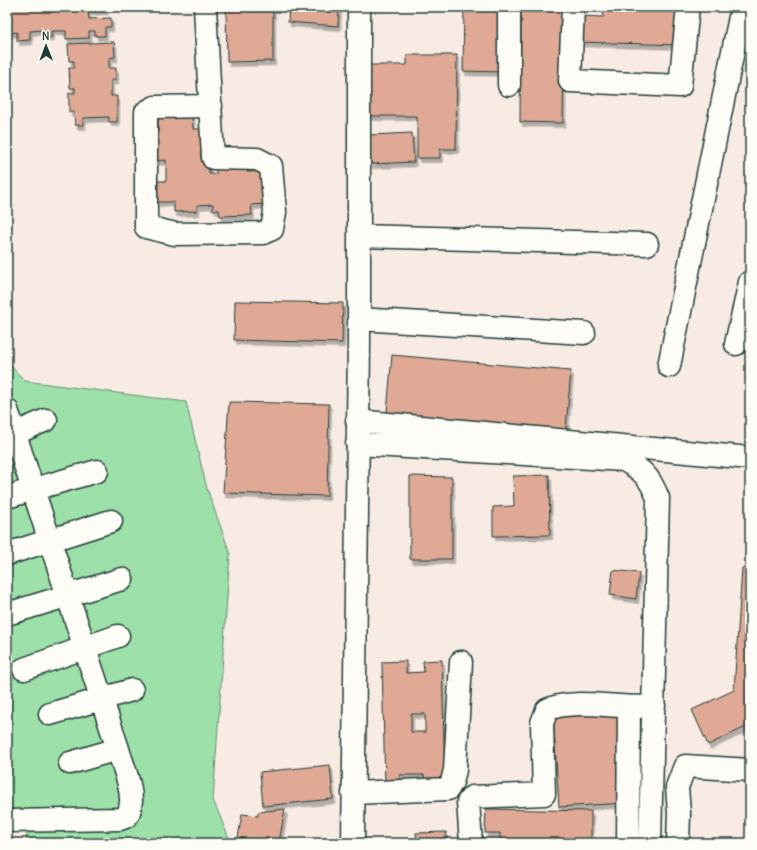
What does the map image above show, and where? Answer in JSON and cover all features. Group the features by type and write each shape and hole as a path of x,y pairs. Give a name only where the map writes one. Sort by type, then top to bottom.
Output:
{"street":[{"path":"205,7 211,106 213,158 257,158 271,166 275,212 272,230 264,232 175,234 146,227 146,112 155,107 211,106"},
{"path":"353,843 359,319 359,7"},
{"path":"509,7 509,85"},
{"path":"573,7 570,81 680,86 688,7"},
{"path":"670,366 742,7"},
{"path":"359,236 647,244"},
{"path":"736,344 750,282"},
{"path":"359,319 584,332"},
{"path":"7,410 11,435 33,489 102,700 130,792 129,812 120,820 7,821"},
{"path":"11,435 46,420"},
{"path":"357,421 750,458"},
{"path":"357,444 624,460 639,468 651,481 658,498 650,843"},
{"path":"7,497 97,471"},
{"path":"7,554 111,521"},
{"path":"7,614 122,579"},
{"path":"24,669 118,636"},
{"path":"353,793 448,789 452,782 455,770 461,662"},
{"path":"50,714 132,690"},
{"path":"471,843 468,802 472,797 544,794 542,723 546,710 554,706 574,705 629,708 654,706"},
{"path":"628,843 629,708"},
{"path":"70,763 118,750"},
{"path":"678,843 680,813 676,787 685,766 750,770"}],"green space":[{"path":"7,362 25,381 186,402 207,489 230,553 213,800 231,843 27,843 26,816 7,813"}],"building":[{"path":"7,7 106,7 106,10 88,11 89,19 111,18 111,27 105,27 105,36 95,36 95,31 89,31 89,38 66,39 66,31 51,31 52,37 43,37 43,30 30,31 30,40 17,41 17,32 9,33 9,42 7,42"},
{"path":"289,7 339,7 338,26 288,22"},
{"path":"464,7 505,7 503,72 463,71"},
{"path":"521,7 564,7 563,123 520,122"},
{"path":"604,7 683,7 682,45 579,42 579,16 603,17"},
{"path":"226,8 273,8 273,61 227,62"},
{"path":"114,42 115,57 109,58 109,68 116,68 116,80 111,80 111,96 117,96 117,122 109,122 109,117 83,118 83,125 75,125 74,112 69,112 69,93 75,93 75,88 70,88 69,68 74,68 74,61 69,61 68,44"},
{"path":"407,55 457,55 456,149 440,149 440,158 417,158 417,116 366,116 367,65 407,65"},
{"path":"192,115 193,129 200,129 201,159 209,162 209,174 216,174 216,166 247,165 247,172 266,171 267,204 251,205 252,215 220,216 219,210 213,210 213,204 197,205 197,211 174,212 174,202 157,202 156,181 166,181 166,160 151,161 149,132 158,132 158,117"},
{"path":"412,133 414,162 370,164 369,135"},
{"path":"235,301 343,303 342,343 234,340"},
{"path":"392,355 571,371 565,439 386,423"},
{"path":"229,402 329,404 327,496 223,493"},
{"path":"549,475 550,535 493,536 493,507 514,506 513,476"},
{"path":"410,476 452,477 452,559 410,559"},
{"path":"742,568 750,568 750,725 708,745 692,710 734,690"},
{"path":"613,570 639,573 636,599 610,595"},
{"path":"442,660 445,783 424,784 424,775 400,775 400,784 385,785 382,662 406,661 406,673 424,672 423,661","holes":["411,714 425,714 425,732 411,732"]},
{"path":"620,708 626,803 559,807 553,713"},
{"path":"330,765 333,799 263,806 260,772"},
{"path":"285,809 279,843 238,838 242,814 258,816 258,812"},
{"path":"486,809 591,811 591,843 500,843 500,833 485,833"},
{"path":"446,832 447,843 404,843 417,842 416,833"}]}
